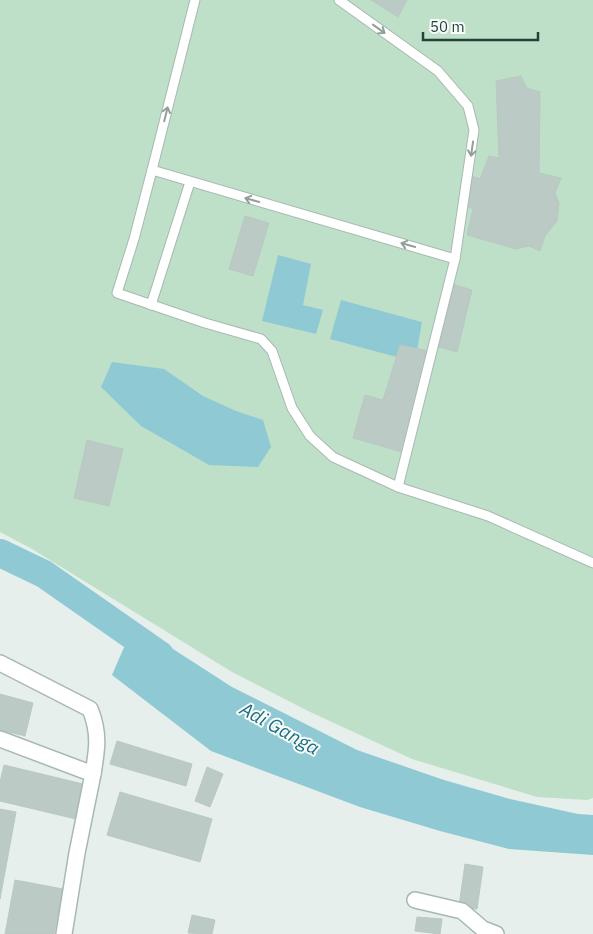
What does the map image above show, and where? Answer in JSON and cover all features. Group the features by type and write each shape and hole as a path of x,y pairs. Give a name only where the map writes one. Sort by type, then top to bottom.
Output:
{"street":[{"path":"0,663 90,709 95,722 98,745 77,852 64,934"},
{"path":"0,739 93,774"},
{"path":"415,900 462,911 483,929 496,934"}],"lane":[{"path":"195,0 134,239 117,293 204,323 261,339 272,351 292,408 310,436 333,457 398,487 488,516 593,563"},
{"path":"340,0 438,71 468,106 474,130 455,259 398,487"},
{"path":"152,170 455,259"},
{"path":"151,305 190,182"}],"green space":[{"path":"0,0 593,0 593,798 587,800 537,797 412,759 308,711 232,672 32,549 0,532"}],"water":[{"path":"278,255 311,264 303,305 323,310 316,334 262,321"},
{"path":"341,300 422,322 415,362 330,339"},
{"path":"112,362 164,369 203,396 236,411 263,420 271,447 258,467 209,465 141,426 101,387"},
{"path":"135,622 232,687 357,750 444,780 510,799 578,814 593,815 593,855 509,849 440,831 360,807 211,751 112,675"}],"building":[{"path":"371,0 407,0 398,17"},
{"path":"521,76 527,88 540,92 539,173 561,178 555,193 559,203 557,221 545,236 540,251 529,246 516,249 467,235 473,209 458,202 471,176 480,179 489,156 499,158 496,81"},
{"path":"245,216 269,223 253,276 229,269"},
{"path":"452,284 472,290 457,352 436,346"},
{"path":"400,345 434,352 402,452 353,438 365,395 383,400"},
{"path":"87,440 123,449 109,506 74,498"},
{"path":"0,694 33,703 25,736 0,730"},
{"path":"117,741 192,764 186,786 110,764"},
{"path":"4,765 83,784 76,819 0,801 0,782"},
{"path":"207,767 223,774 210,807 195,801"},
{"path":"120,792 212,819 200,862 107,835"},
{"path":"0,809 16,812 0,899"},
{"path":"465,864 483,867 477,909 459,906"},
{"path":"15,880 63,889 54,934 5,934"},
{"path":"192,915 215,920 212,934 188,933"},
{"path":"417,917 442,919 440,934 415,931"}],"waterway":[{"name":"Adi Ganga","path":"0,553 44,574 160,655"}]}
